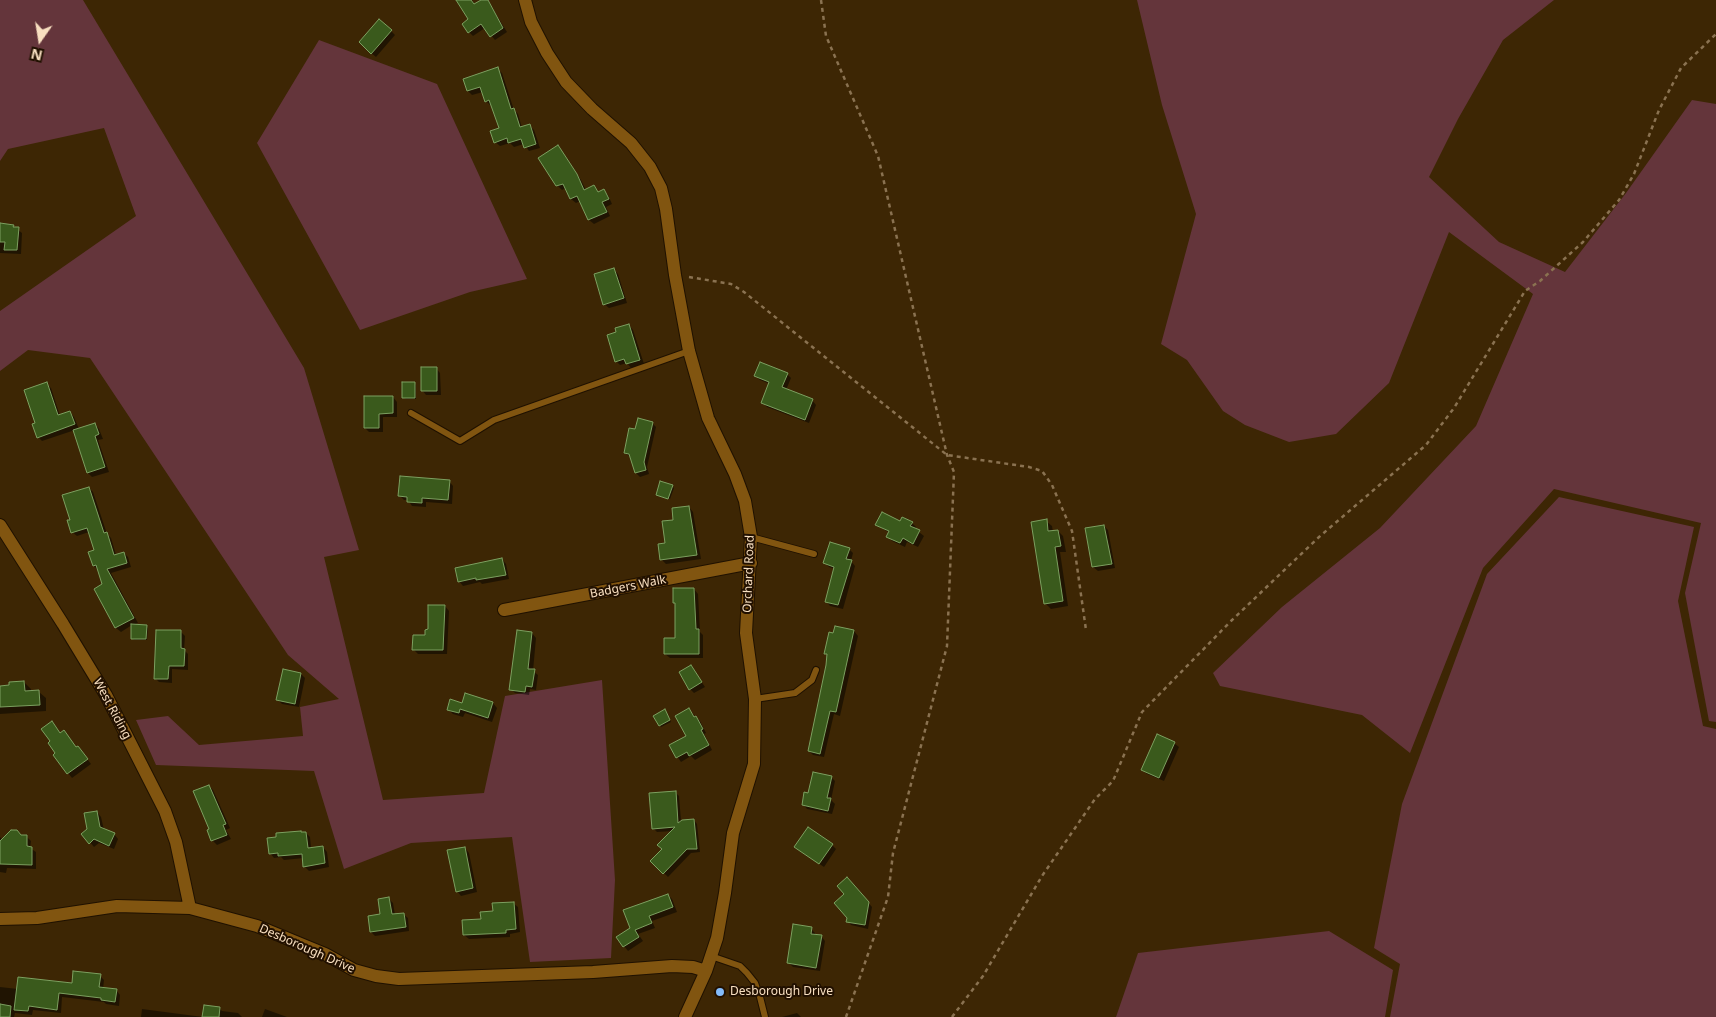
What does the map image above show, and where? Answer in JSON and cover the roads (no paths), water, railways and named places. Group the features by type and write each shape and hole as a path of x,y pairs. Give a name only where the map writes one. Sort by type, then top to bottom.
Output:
{"street":[{"name":"Orchard Road","path":"525,0 539,37 566,82 592,109 631,143 650,167 661,188 689,350 708,418 735,474 745,501 751,537 746,633 754,699 754,764 733,833 725,893 716,938 706,971 685,1017"},
{"name":"West Riding","path":"0,525 106,695 165,812 176,842 190,908"},
{"name":"Badgers Walk","path":"504,610 751,563"},
{"name":"Desborough Drive","path":"0,919 37,918 117,906 190,908 257,926 325,954 354,970 376,976 399,979 593,972 678,966 693,967 706,971"}],"lane":[{"path":"411,414 460,441 494,420 689,350"},
{"path":"751,537 814,554"},
{"path":"754,699 795,693 812,680 816,670"},
{"path":"711,956 740,966 747,973 755,983 765,1017"}],"place":[{"name":"Desborough Drive","path":"720,992"}]}
